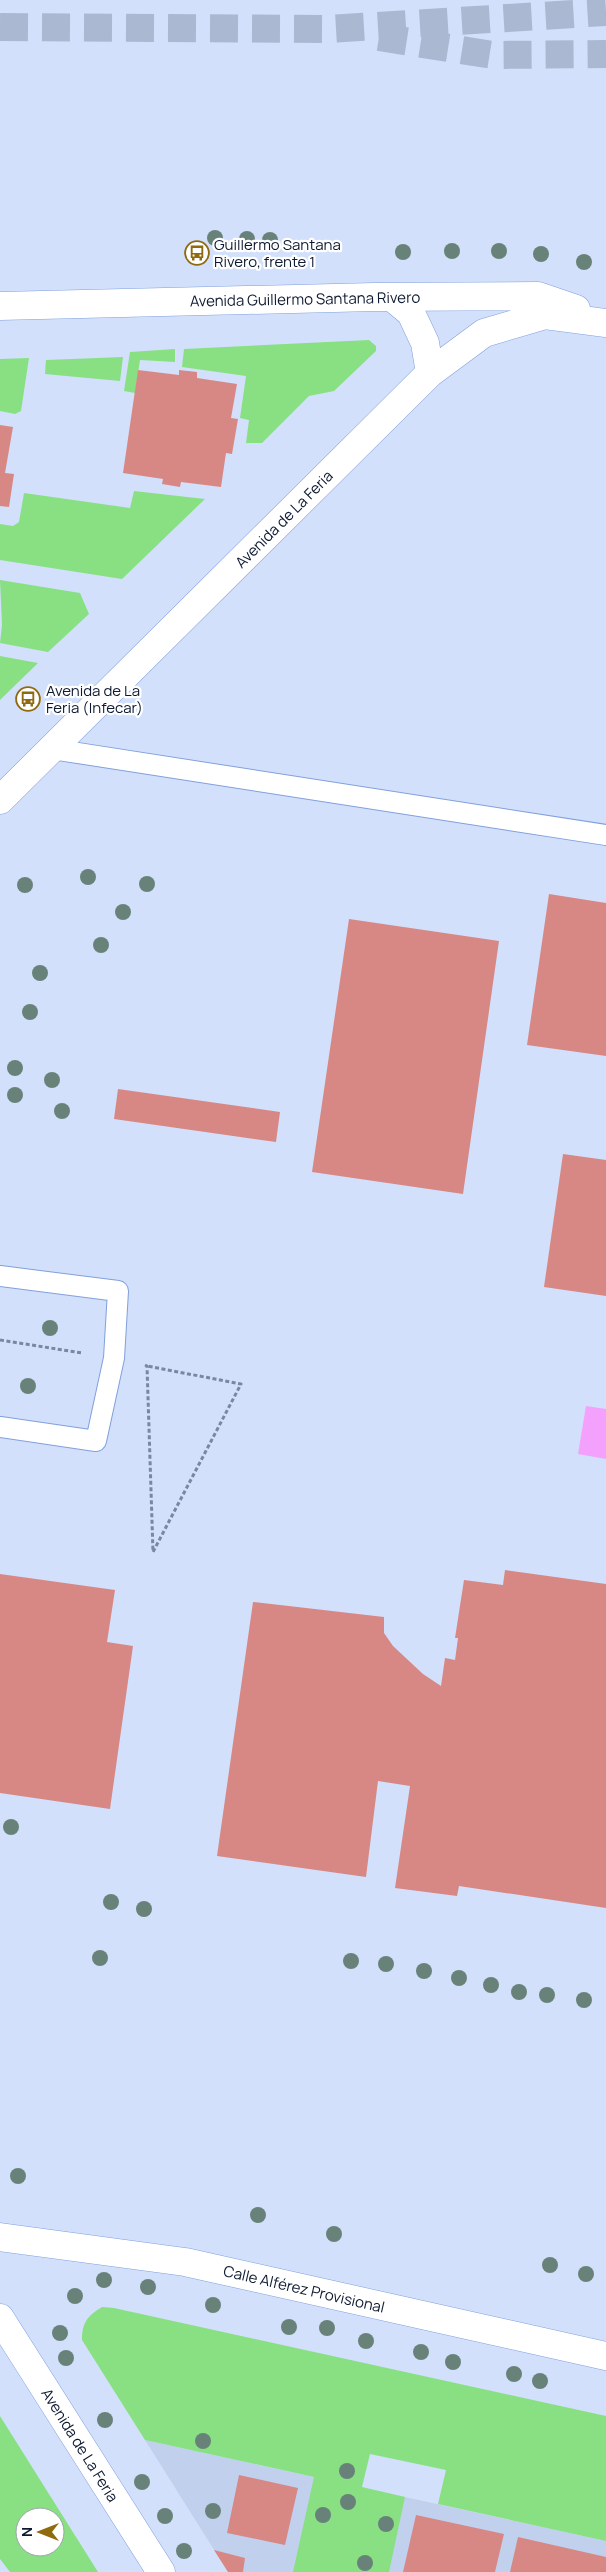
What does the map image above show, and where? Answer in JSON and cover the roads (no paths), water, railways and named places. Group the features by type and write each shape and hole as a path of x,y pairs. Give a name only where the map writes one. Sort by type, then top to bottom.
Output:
{"street":[{"name":"Avenida Guillermo Santana Rivero","path":"0,306 538,296 606,318"},
{"path":"393,298 411,313 425,343 430,373"},
{"name":"Avenida de La Feria","path":"0,800 430,373 484,333 545,315 606,323"},
{"name":"Calle Alférez Provisional","path":"0,2237 185,2262 606,2356"},
{"name":"Avenida de La Feria","path":"0,2318 161,2572"}],"lane":[{"path":"52,749 606,835"},
{"path":"0,1276 118,1291 114,1358 96,1441 0,1427"}],"tunnel":[{"path":"0,27 328,29 606,12"},
{"path":"379,37 493,55 606,54"}],"place":[{"name":"Guillermo Santana Rivero, frente 1","path":"197,253"},
{"name":"Avenida de La Feria (Infecar)","path":"28,699"}]}
